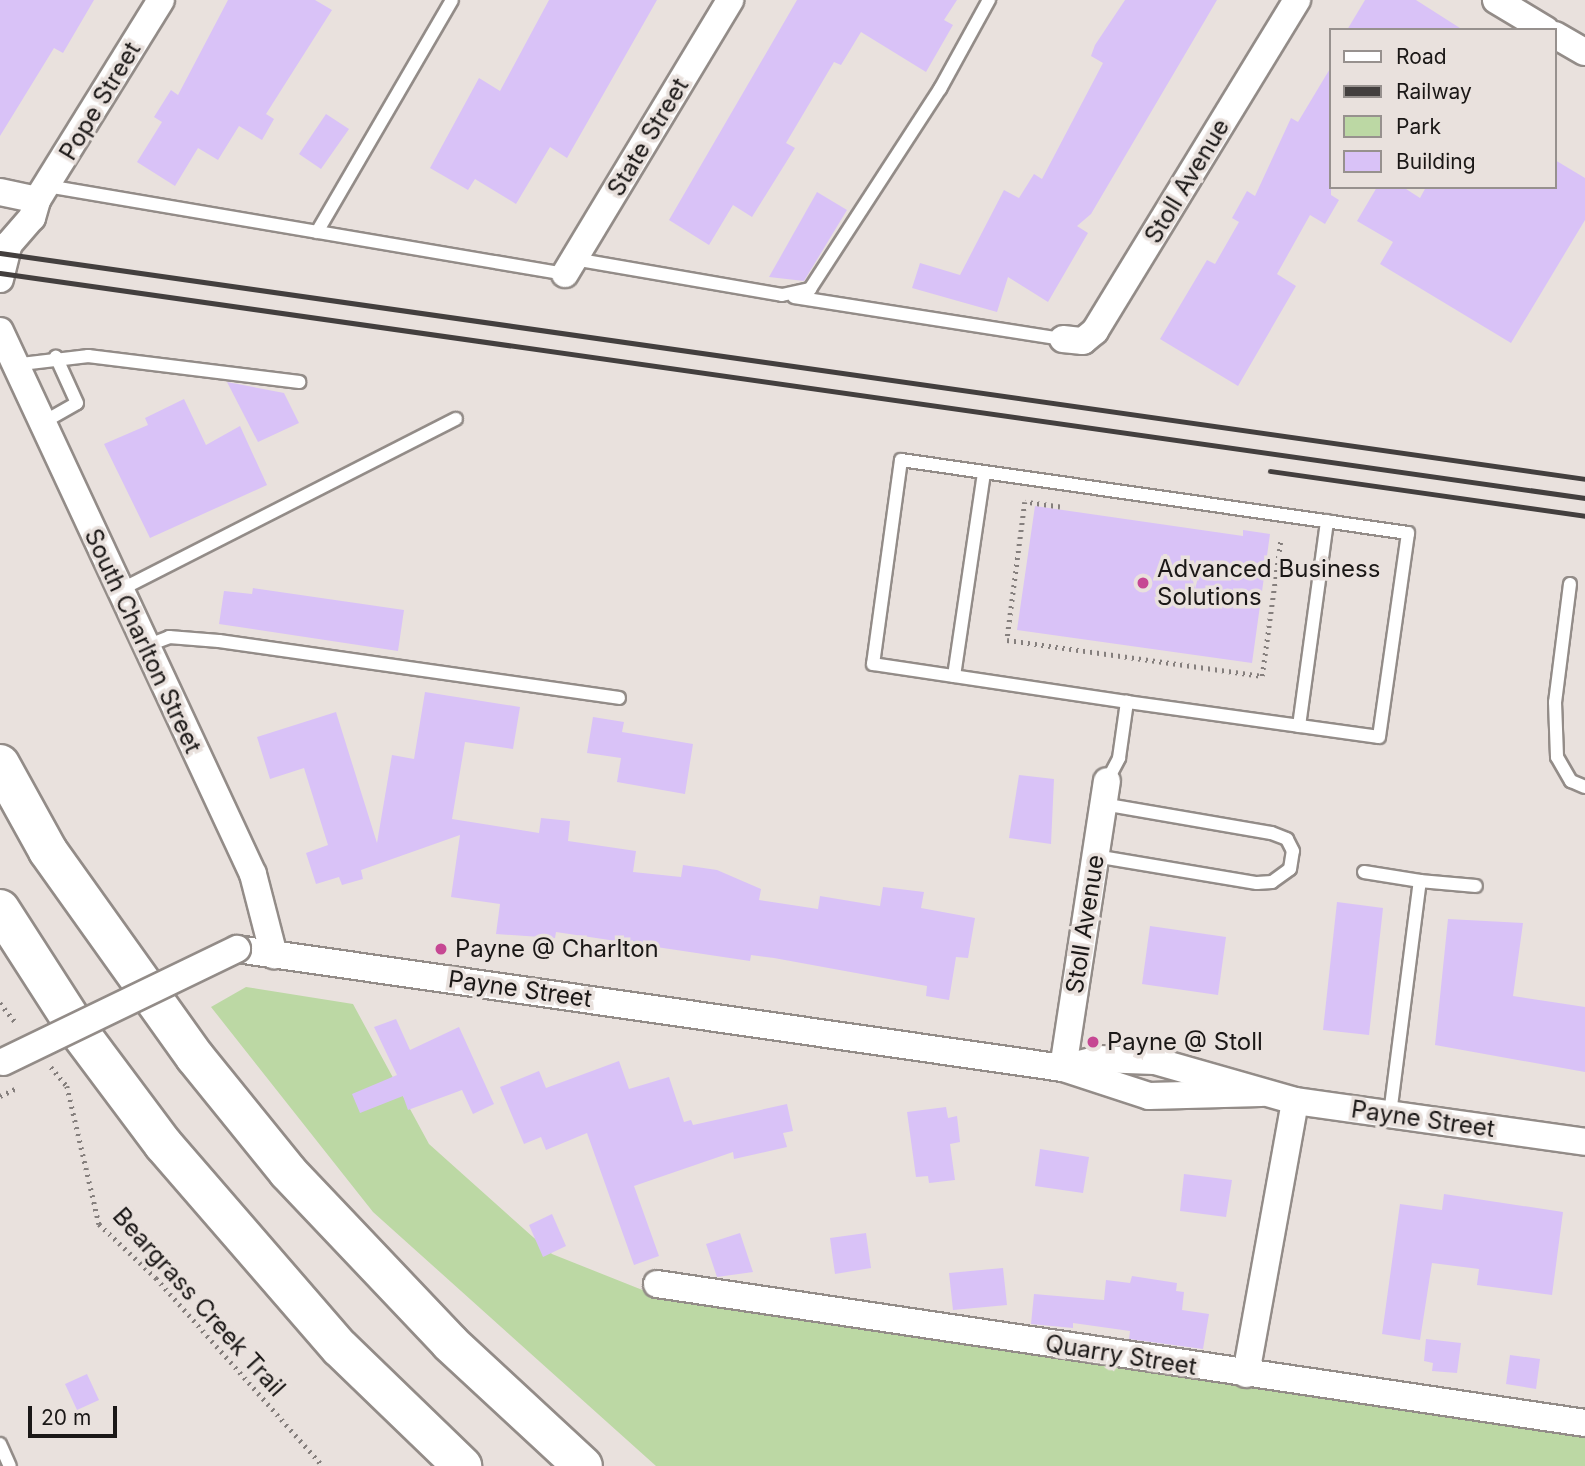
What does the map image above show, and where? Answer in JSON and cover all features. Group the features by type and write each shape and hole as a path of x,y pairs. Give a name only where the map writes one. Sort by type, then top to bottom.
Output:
{"highway":[{"path":"0,764 48,851 194,1056 288,1172 450,1343 583,1466"},
{"path":"0,909 77,1029 163,1144 340,1348 462,1466"}],"street":[{"name":"Pope Street","path":"42,193 161,0"},
{"name":"State Street","path":"570,267 730,0"},
{"name":"Stoll Avenue","path":"1063,339 1083,341 1096,331 1297,0"},
{"path":"1496,0 1543,28"},
{"path":"1557,36 1585,52"},
{"path":"0,191 42,193 32,218 9,244 0,279"},
{"name":"South Charlton Street","path":"0,331 13,365 253,874 274,955"},
{"name":"Stoll Avenue","path":"1063,1068 1105,793"},
{"name":"Payne Street","path":"1,1062 237,949 1063,1068 1149,1096 1261,1093"},
{"name":"Payne Street","path":"1063,1068 1098,1059 1155,1061 1295,1101 1585,1142"},
{"path":"1246,1374 1295,1101"},
{"name":"Quarry Street","path":"657,1284 1585,1423"}],"lane":[{"path":"317,232 452,0"},
{"path":"782,295 810,289 940,89 989,0"},
{"path":"42,193 782,295 1063,339"},
{"path":"13,365 56,357 127,359 299,382"},
{"path":"41,424 77,403 56,357"},
{"path":"119,590 456,419"},
{"path":"901,460 984,472 1408,533 1379,737 873,664 901,460"},
{"path":"954,676 984,472"},
{"path":"1299,726 1327,521"},
{"path":"1570,584 1555,702 1557,757 1571,781 1585,787"},
{"path":"146,646 169,637 219,641 619,698"},
{"path":"1095,856 1257,883 1272,882 1290,869 1293,851 1287,839 1105,793 1119,758 1127,702"},
{"path":"1364,872 1476,886"},
{"path":"1390,1114 1420,881"},
{"path":"0,1444 10,1466"}],"path":[{"path":"1060,507 1025,502 1007,640 1262,676 1281,538"},
{"path":"0,1003 25,1034"},
{"name":"Beargrass Creek Trail","path":"42,1055 67,1086 99,1224 156,1279 323,1466"}],"green space":[{"path":"246,987 353,1004 429,1144 552,1254 655,1295 1585,1430 1585,1466 656,1466 373,1212 211,1007"}],"building":[{"path":"0,0 94,0 63,53 54,48 0,136"},
{"path":"228,0 315,0 332,10 266,114 274,119 262,140 239,126 218,160 198,148 175,186 137,162 162,122 154,117 171,90 178,95"},
{"path":"549,0 657,0 567,158 550,147 516,204 475,179 468,190 430,168 479,78 500,91"},
{"path":"797,0 957,0 944,20 953,25 926,72 861,32 841,65 834,62 786,143 795,148 752,217 733,205 709,245 669,220"},
{"path":"1125,0 1217,0 1091,214 1077,226 1088,233 1048,302 1008,277 997,312 912,288 920,263 960,275 1004,190 1019,198 1034,174 1042,179 1103,63 1091,56 1095,45"},
{"path":"1365,0 1416,0 1460,28 1348,28"},
{"path":"1330,69 1330,189 1331,195 1339,200 1325,224 1310,215 1277,274 1296,286 1238,386 1160,339 1207,260 1215,264 1239,222 1232,218 1247,191 1255,196 1291,118 1298,122"},
{"path":"326,114 349,129 321,169 299,154"},
{"path":"1557,161 1585,178 1585,220 1511,343 1380,264 1393,242 1357,221 1376,189 1406,189 1420,198 1425,189 1557,189"},
{"path":"817,192 847,210 804,281 769,277"},
{"path":"227,382 284,393 299,423 258,442"},
{"path":"184,399 206,445 240,426 267,485 150,538 104,444 148,425 145,418"},
{"name":"Advanced Business Solutions","path":"1035,506 1243,536 1243,530 1270,534 1252,663 1017,630"},
{"path":"253,588 404,610 398,651 219,624 224,591 252,594"},
{"path":"425,692 520,707 513,749 465,742 452,819 539,833 541,818 570,821 568,841 636,851 633,872 681,877 683,865 717,870 761,889 759,900 818,909 820,896 880,906 883,887 924,892 921,908 975,918 968,958 956,957 949,1000 926,996 927,986 774,958 751,955 750,961 556,932 555,938 496,934 500,904 451,897 460,835 361,870 363,879 342,885 339,877 316,884 306,853 328,845 304,768 270,779 257,737 336,712 377,843 392,755 414,759"},
{"path":"593,717 624,722 622,732 693,744 685,794 617,782 621,758 587,753"},
{"path":"1019,775 1054,779 1051,844 1009,838"},
{"path":"1337,902 1383,908 1369,1035 1323,1030"},
{"path":"1448,919 1523,923 1513,996 1585,1007 1585,1072 1435,1045"},
{"path":"1150,926 1226,937 1218,995 1142,984"},
{"path":"396,1019 410,1050 459,1027 494,1104 473,1114 462,1090 408,1110 403,1096 360,1113 352,1094 397,1075 374,1027"},
{"path":"619,1061 629,1089 669,1077 684,1122 691,1120 693,1125 787,1104 793,1131 783,1133 787,1147 734,1159 733,1152 634,1186 659,1256 634,1265 587,1133 546,1150 541,1137 524,1144 500,1087 539,1071 546,1088"},
{"path":"946,1107 948,1118 957,1116 960,1142 950,1144 955,1180 929,1183 928,1176 916,1177 907,1112"},
{"path":"1040,1149 1089,1157 1083,1193 1035,1186"},
{"path":"1184,1174 1232,1180 1226,1217 1180,1211"},
{"path":"1444,1194 1563,1212 1552,1295 1477,1285 1479,1269 1432,1263 1420,1340 1382,1334 1400,1204 1442,1210"},
{"path":"552,1214 566,1246 543,1257 529,1225"},
{"path":"740,1233 753,1272 717,1277 706,1244"},
{"path":"866,1233 871,1268 835,1274 830,1238"},
{"path":"1003,1268 1007,1305 953,1310 949,1273"},
{"path":"1132,1276 1177,1283 1176,1291 1184,1292 1182,1310 1209,1314 1203,1349 1129,1339 1130,1331 1073,1323 1073,1328 1031,1324 1034,1294 1104,1300 1106,1280 1130,1283"},
{"path":"1426,1339 1461,1343 1457,1373 1432,1371 1433,1363 1424,1361"},
{"path":"1510,1355 1540,1359 1536,1389 1506,1384"},
{"path":"87,1374 99,1400 77,1410 65,1384"}],"railway":[{"path":"0,253 1585,479"},
{"path":"0,273 1585,498"},
{"path":"1270,471 1585,516"}],"place":[{"name":"Advanced Business Solutions","path":"1143,583"},
{"name":"Payne @ Charlton","path":"441,949"},
{"name":"Payne @ Stoll","path":"1093,1042"}]}
